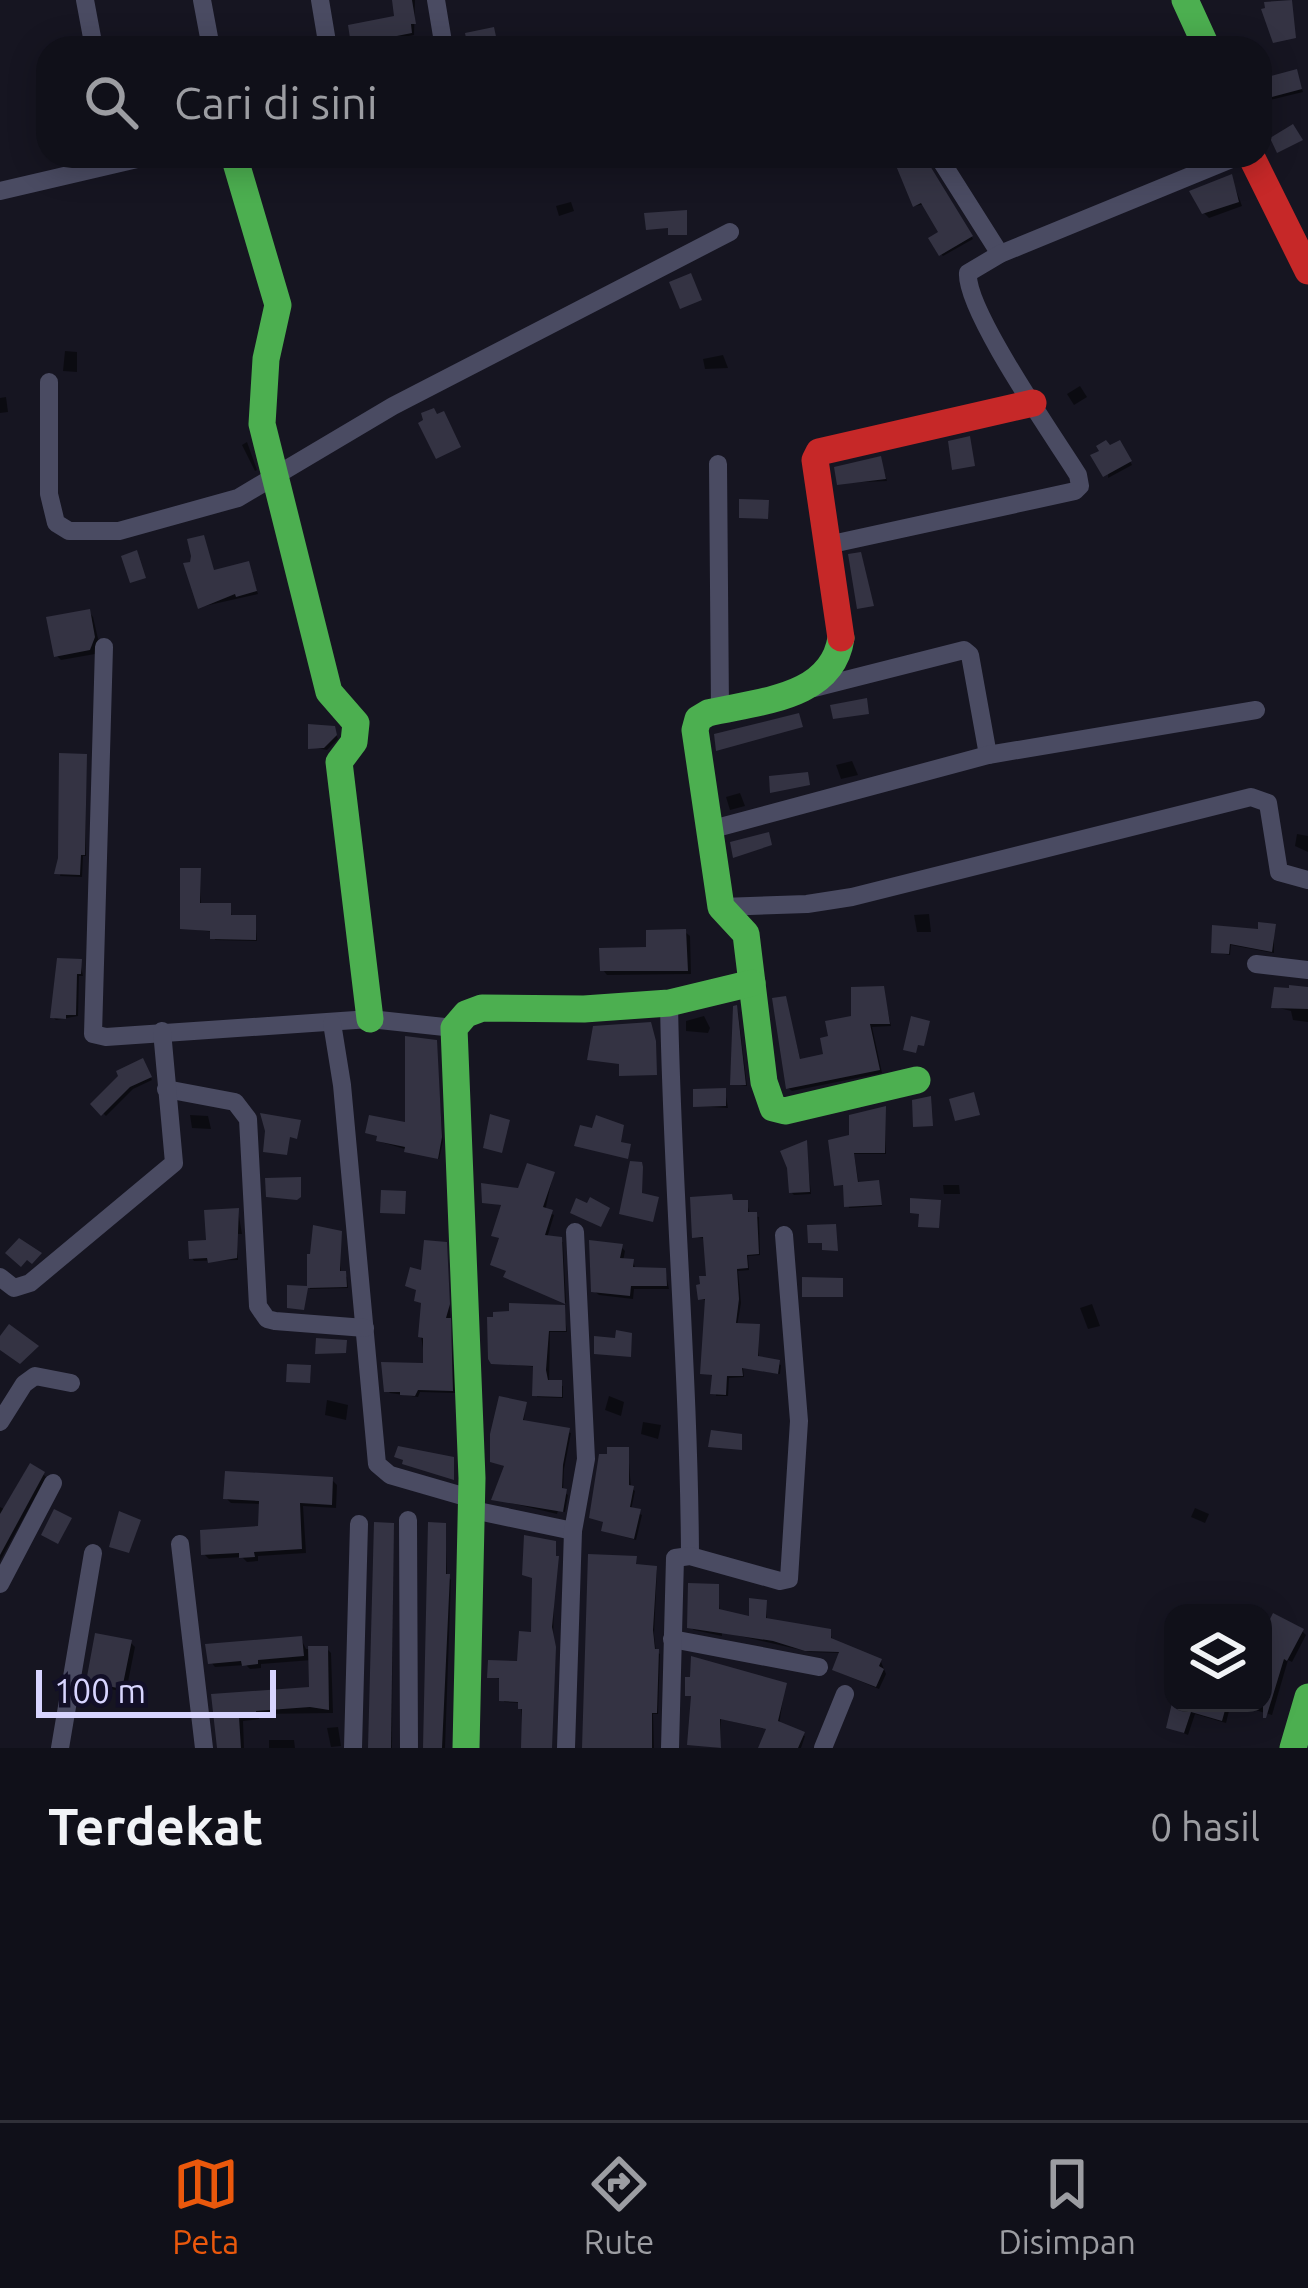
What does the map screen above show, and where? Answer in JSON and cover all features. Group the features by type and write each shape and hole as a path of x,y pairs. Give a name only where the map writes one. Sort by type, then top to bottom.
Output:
{"street":[{"path":"85,0 92,36"},
{"path":"202,0 209,36"},
{"path":"320,0 326,36"},
{"path":"436,0 442,36"},
{"path":"1185,0 1202,36"},
{"path":"1,188 81,168"},
{"path":"238,168 278,304 266,359 262,424 329,692 356,723 354,742 339,762 370,1019"},
{"path":"946,168 1000,254"},
{"path":"832,544 1076,491 1078,475 967,284 970,270 1210,168"},
{"path":"1259,168 1297,223 1308,272"},
{"path":"49,382 50,509 56,523 69,531 119,531 238,498 393,406 730,232"},
{"path":"809,689 830,669 842,644 832,544 815,460 819,452 1033,403"},
{"path":"718,464 720,709"},
{"path":"104,647 92,1030 97,1037 370,1019 454,1028"},
{"path":"916,1080 777,1111 764,1082 746,934 721,907 695,730 702,716 720,709 964,650 970,655 988,755"},
{"path":"709,830 988,755 1256,710"},
{"path":"721,907 852,897 1251,797 1268,802 1280,872 1308,880"},
{"path":"1256,964 1308,970"},
{"path":"466,1748 473,1504 466,1233 454,1028 466,1014 482,1008 584,1009 669,1003 752,982"},
{"path":"669,1003 673,1181 687,1366 690,1556"},
{"path":"332,1022 379,1468 473,1504 573,1532"},
{"path":"0,1277 14,1288 31,1283 169,1170 175,1152 162,1031"},
{"path":"166,1089 236,1102 248,1119 262,1314 275,1321 365,1328"},
{"path":"566,1748 573,1532 586,1459 575,1232"},
{"path":"670,1748 673,1562 690,1556 780,1581 788,1579 799,1421 784,1234"},
{"path":"0,1422 24,1384 35,1376 71,1383"},
{"path":"0,1584 53,1483"},
{"path":"408,1520 409,1748"},
{"path":"353,1748 359,1524"},
{"path":"180,1544 205,1748"},
{"path":"60,1748 93,1553"},
{"path":"672,1639 819,1667"},
{"path":"823,1748 844,1694"},
{"path":"1293,1748 1308,1697"}],"building":[{"path":"392,0 412,0 416,24 411,24 412,33 350,36 348,25 394,16"},
{"path":"1292,0 1296,38 1273,43 1261,9 1264,2"},
{"path":"494,27 496,36 466,36"},
{"path":"1297,69 1302,89 1272,97 1272,76"},
{"path":"1293,124 1303,140 1277,153 1272,137"},
{"path":"897,168 931,168 973,236 939,256 928,238 938,232 921,203 913,207"},
{"path":"1232,174 1239,202 1202,214 1189,191"},
{"path":"687,210 687,235 668,235 668,228 646,230 644,213"},
{"path":"691,273 702,300 680,309 669,282"},
{"path":"434,408 437,414 444,411 461,447 436,459 418,423 423,420 421,413"},
{"path":"970,436 975,466 952,470 948,441"},
{"path":"1106,440 1110,445 1120,440 1132,461 1103,477 1090,455"},
{"path":"881,456 886,479 837,485 834,467"},
{"path":"739,499 769,500 768,519 739,518"},
{"path":"204,535 214,570 249,561 257,591 198,609 183,563 190,562 191,556 187,539"},
{"path":"137,550 146,578 130,583 121,556"},
{"path":"861,552 874,606 857,609 848,554"},
{"path":"90,609 95,637 90,650 54,657 46,617"},
{"path":"867,698 869,714 833,719 830,705"},
{"path":"799,713 803,727 716,751 714,734"},
{"path":"308,724 335,726 337,735 324,748 308,749"},
{"path":"59,753 87,754 85,855 81,855 80,875 54,874"},
{"path":"808,772 810,785 770,793 769,776"},
{"path":"769,832 772,845 733,858 730,842"},
{"path":"180,868 201,868 200,903 231,903 231,915 256,915 256,940 210,939 210,931 180,929"},
{"path":"1258,922 1276,924 1272,952 1230,944 1229,954 1211,953 1212,925 1258,929"},
{"path":"686,929 688,971 600,971 599,948 646,947 646,930"},
{"path":"57,958 82,959 76,1015 66,1015 66,1019 50,1018"},
{"path":"884,986 890,1024 870,1024 880,1070 786,1089 772,998 786,996 800,1059 823,1054 820,1038 828,1036 825,1021 851,1016 851,987"},
{"path":"1274,987 1308,987 1308,1009 1271,1008"},
{"path":"737,1005 746,1085 730,1085 733,1006"},
{"path":"911,1016 930,1021 924,1046 918,1045 916,1053 903,1050"},
{"path":"651,1022 657,1075 619,1076 619,1064 587,1060 593,1026"},
{"path":"405,1036 437,1040 442,1137 438,1159 404,1152 405,1147 376,1141 377,1136 365,1133 369,1115 405,1122"},
{"path":"143,1058 152,1077 130,1087 101,1116 90,1104 118,1076 116,1071"},
{"path":"726,1088 726,1106 693,1107 693,1089"},
{"path":"974,1092 980,1115 955,1121 949,1099"},
{"path":"931,1096 933,1126 913,1127 912,1100"},
{"path":"886,1106 885,1153 854,1153 858,1182 879,1180 882,1205 844,1207 843,1185 834,1186 828,1140 849,1135 849,1115"},
{"path":"260,1113 301,1120 297,1139 290,1137 287,1155 263,1152 265,1131"},
{"path":"490,1114 510,1120 502,1153 483,1148"},
{"path":"596,1115 624,1125 621,1142 631,1144 628,1159 574,1146 580,1125 592,1128"},
{"path":"807,1140 810,1192 789,1193 780,1151"},
{"path":"630,1161 642,1162 642,1193 659,1197 653,1222 619,1214"},
{"path":"527,1163 555,1172 543,1207 553,1210 545,1235 562,1237 565,1304 503,1277 506,1271 490,1265 499,1238 491,1236 501,1205 482,1203 481,1183 518,1188"},
{"path":"301,1177 297,1200 266,1197 265,1178"},
{"path":"381,1190 406,1191 405,1214 380,1213"},
{"path":"732,1194 733,1200 748,1200 748,1212 757,1212 759,1254 747,1255 748,1268 737,1269 736,1323 760,1324 758,1356 780,1360 778,1374 742,1368 743,1376 727,1376 726,1395 710,1394 712,1375 700,1374 705,1299 698,1300 696,1285 699,1276 706,1276 703,1237 692,1238 690,1197"},
{"path":"590,1197 610,1208 601,1227 570,1213 576,1198 587,1203"},
{"path":"910,1198 941,1200 939,1228 918,1227 919,1214 910,1213"},
{"path":"239,1208 237,1258 208,1263 207,1258 189,1259 188,1241 206,1240 204,1210"},
{"path":"836,1224 838,1251 822,1250 822,1243 808,1243 807,1225"},
{"path":"313,1225 342,1231 340,1271 346,1271 347,1287 308,1288 304,1310 287,1308 287,1285 307,1286"},
{"path":"19,1238 42,1253 32,1264 27,1260 21,1267 5,1253"},
{"path":"424,1240 447,1242 450,1304 446,1318 451,1318 453,1391 418,1390 415,1396 384,1392 381,1362 423,1363 423,1338 418,1337 421,1303 414,1301 416,1290 405,1286 410,1267 421,1270"},
{"path":"589,1240 623,1244 620,1258 634,1259 633,1267 666,1268 667,1286 631,1286 630,1296 591,1292"},
{"path":"802,1277 843,1278 843,1297 802,1297"},
{"path":"509,1303 565,1305 566,1331 549,1331 546,1370 548,1380 562,1380 562,1397 532,1396 533,1366 491,1364 488,1359 487,1317 509,1311"},
{"path":"9,1324 39,1346 20,1364 0,1350 0,1336"},
{"path":"616,1330 632,1333 631,1357 594,1354 594,1336 615,1338"},
{"path":"316,1338 347,1340 346,1353 315,1354"},
{"path":"287,1364 311,1365 310,1383 286,1382"},
{"path":"499,1396 527,1402 523,1420 570,1428 563,1465 562,1488 567,1489 563,1512 491,1500 504,1466 490,1462 490,1434"},
{"path":"711,1430 742,1434 742,1450 708,1447"},
{"path":"398,1446 454,1457 454,1480 402,1464 403,1460 394,1457"},
{"path":"607,1447 629,1447 629,1485 634,1486 630,1507 641,1509 634,1539 601,1531 603,1522 589,1518 599,1454 607,1454"},
{"path":"30,1463 45,1472 0,1555 0,1514"},
{"path":"225,1471 333,1477 332,1505 300,1503 302,1549 254,1552 255,1557 239,1558 239,1553 201,1555 200,1530 258,1526 259,1501 223,1499"},
{"path":"54,1509 72,1518 58,1544 41,1535"},
{"path":"119,1511 141,1520 129,1553 109,1547"},
{"path":"374,1522 394,1523 391,1748 368,1748"},
{"path":"428,1522 446,1523 446,1574 450,1574 442,1748 423,1748"},
{"path":"524,1535 556,1541 559,1556 552,1627 556,1647 552,1748 521,1748 522,1709 518,1702 499,1701 499,1678 487,1678 488,1660 517,1661 519,1631 531,1632 532,1578 522,1575"},
{"path":"588,1554 637,1556 636,1564 657,1566 653,1630 655,1649 659,1649 652,1748 582,1748"},
{"path":"688,1583 719,1584 719,1609 749,1616 749,1598 767,1600 766,1618 831,1629 831,1638 882,1659 879,1666 884,1669 876,1687 832,1670 839,1652 805,1651 773,1641 687,1628"},
{"path":"1272,1615 1304,1629 1287,1661 1284,1659 1272,1698"},
{"path":"95,1633 132,1640 122,1689 86,1682"},
{"path":"302,1636 304,1656 242,1666 241,1661 208,1664 205,1644"},
{"path":"308,1646 328,1646 329,1710 256,1711 256,1715 239,1717 241,1748 217,1748 211,1694 309,1687"},
{"path":"691,1656 787,1683 778,1721 805,1732 798,1748 758,1748 766,1729 720,1719 721,1748 687,1745 691,1696 685,1696 685,1677 690,1677"},
{"path":"1170,1712 1191,1712 1184,1733 1166,1728"},
{"path":"1191,1712 1224,1712 1222,1721"}],"traffic: fast":[{"path":"1185,0 1202,36"},
{"path":"238,168 278,305 266,359 262,424 329,692 356,723 354,742 339,762 370,1019"},
{"path":"841,638 835,658 808,685 698,719 695,730 721,907 746,934 764,1082 773,1108 785,1111 917,1080"},
{"path":"466,1748 472,1478 454,1028 466,1014 482,1008 584,1009 669,1003 752,983"},
{"path":"1293,1748 1308,1697"}],"traffic: jam":[{"path":"1257,168 1308,271"},
{"path":"841,638 815,460 819,452 1033,403"}]}
